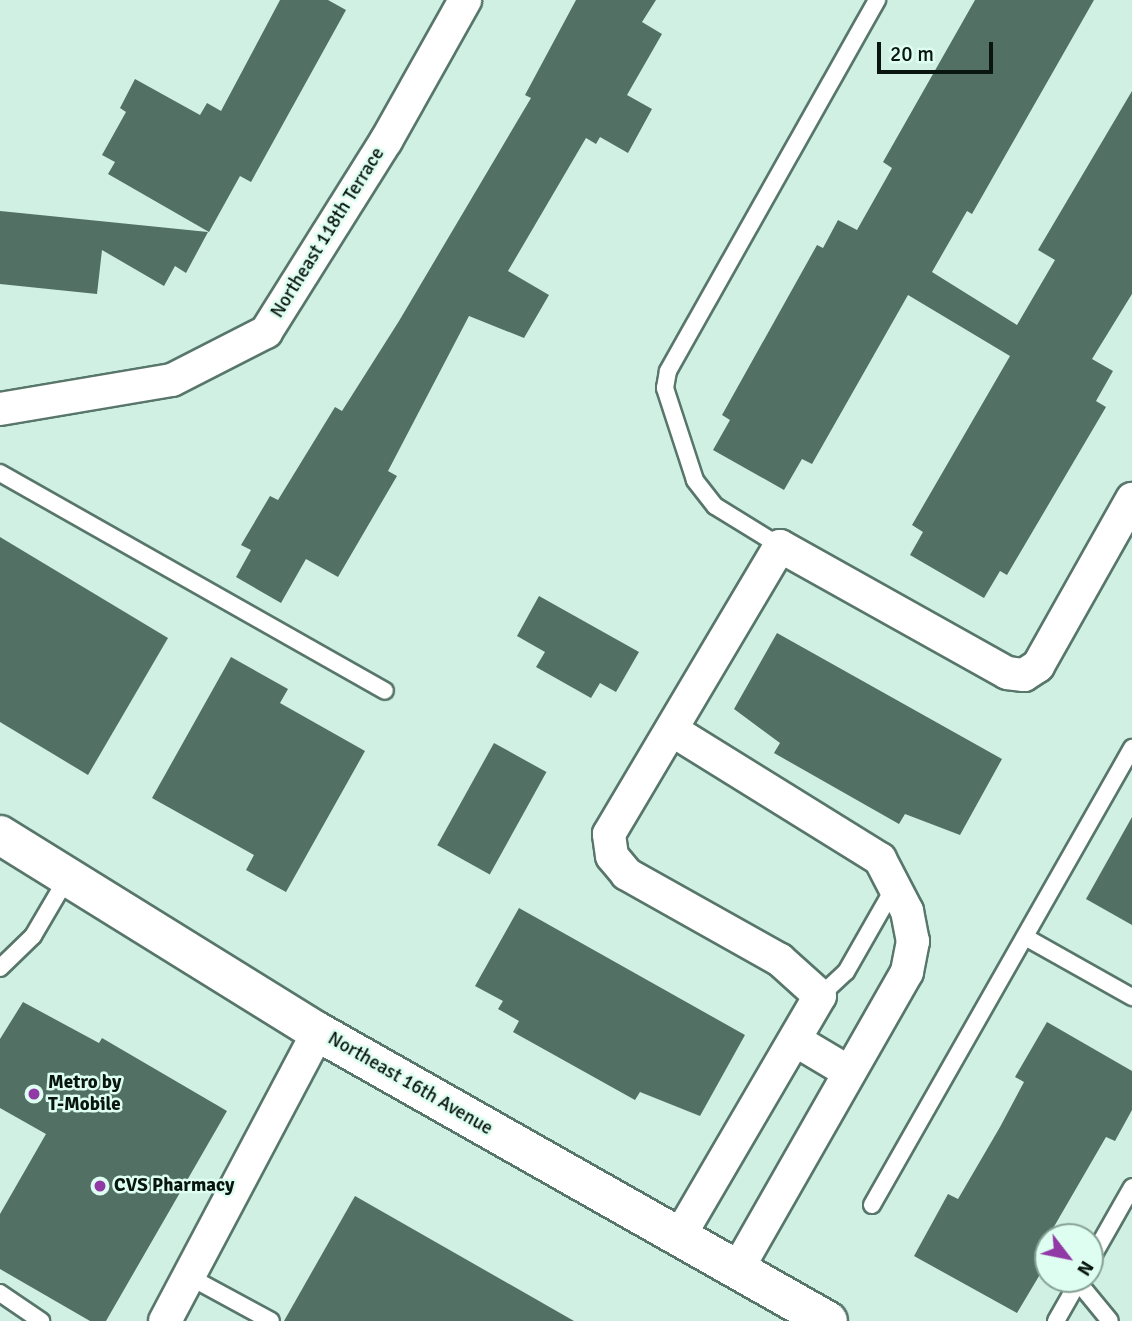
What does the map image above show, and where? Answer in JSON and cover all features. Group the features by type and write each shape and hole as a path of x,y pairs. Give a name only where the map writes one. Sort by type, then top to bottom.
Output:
{"street":[{"name":"Northeast 118th Terrace","path":"0,409 172,380 265,332 387,141 465,0"},
{"path":"679,1237 820,996 780,960 626,874 612,856 609,834 780,546 1007,673 1024,675 1038,666 1132,499"},
{"path":"672,730 880,859 896,884 913,941 907,972 737,1270"},
{"name":"Northeast 16th Avenue","path":"0,835 318,1032 828,1321"},
{"path":"165,1321 318,1032"},
{"path":"795,1041 849,1072"}],"lane":[{"path":"780,546 715,506 695,480 666,388 668,371 877,0"},
{"path":"0,472 385,691"},
{"path":"872,1205 1132,748"},
{"path":"0,968 33,936 67,878"},
{"path":"820,996 846,972 896,884"},
{"path":"1025,937 1132,997"},
{"path":"1104,1236 1132,1187"},
{"path":"190,1277 271,1321"},
{"path":"0,1293 41,1321"},
{"path":"1056,1321 1072,1293"},
{"path":"1088,1293 1110,1321"}],"building":[{"path":"280,0 328,0 346,10 251,182 240,176 209,232 108,174 115,162 102,155 126,112 120,108 135,79 200,115 207,103 221,111"},
{"path":"576,0 656,0 642,22 662,34 627,95 652,109 628,153 600,137 596,144 586,138 508,271 549,295 524,338 469,316 388,471 397,476 338,577 306,559 281,603 236,577 251,550 241,545 270,496 278,500 335,407 342,411 399,321 531,98 525,95"},
{"path":"975,0 1094,0 972,214 967,211 932,272 1017,325 1055,260 1038,250 1132,91 1132,294 1092,359 1113,371 1096,401 1106,407 1007,575 1000,571 984,598 910,555 923,532 912,525 1010,356 908,295 812,464 802,459 784,490 713,450 730,420 722,415 817,245 823,248 838,220 857,230 892,168 883,162"},
{"path":"0,211 208,232 186,273 175,266 164,286 102,250 97,294 0,284"},
{"path":"0,537 168,638 88,775 0,722"},
{"path":"539,596 639,652 616,692 600,683 591,698 536,667 545,652 517,636"},
{"path":"777,633 1002,759 960,835 905,814 899,824 774,753 780,743 734,709"},
{"path":"231,657 288,689 280,703 365,751 286,892 246,870 254,855 152,798"},
{"path":"494,743 546,772 490,874 437,845"},
{"path":"1132,817 1132,925 1086,899"},
{"path":"519,908 745,1035 700,1116 640,1092 635,1100 513,1032 519,1021 498,1009 503,1001 475,986"},
{"name":"CVS Pharmacy","path":"23,1002 99,1043 102,1038 227,1111 106,1321 90,1321 0,1269 0,1214 46,1134 0,1108 0,1039"},
{"path":"1047,1022 1132,1071 1132,1110 1115,1141 1106,1137 1056,1223 1034,1223 1034,1284 1017,1313 914,1256 948,1194 958,1199 1000,1127 1024,1082 1015,1077"},
{"path":"355,1196 574,1321 284,1321"}],"place":[{"name":"Metro by T-Mobile","path":"34,1094"},
{"name":"CVS Pharmacy","path":"100,1186"}]}
